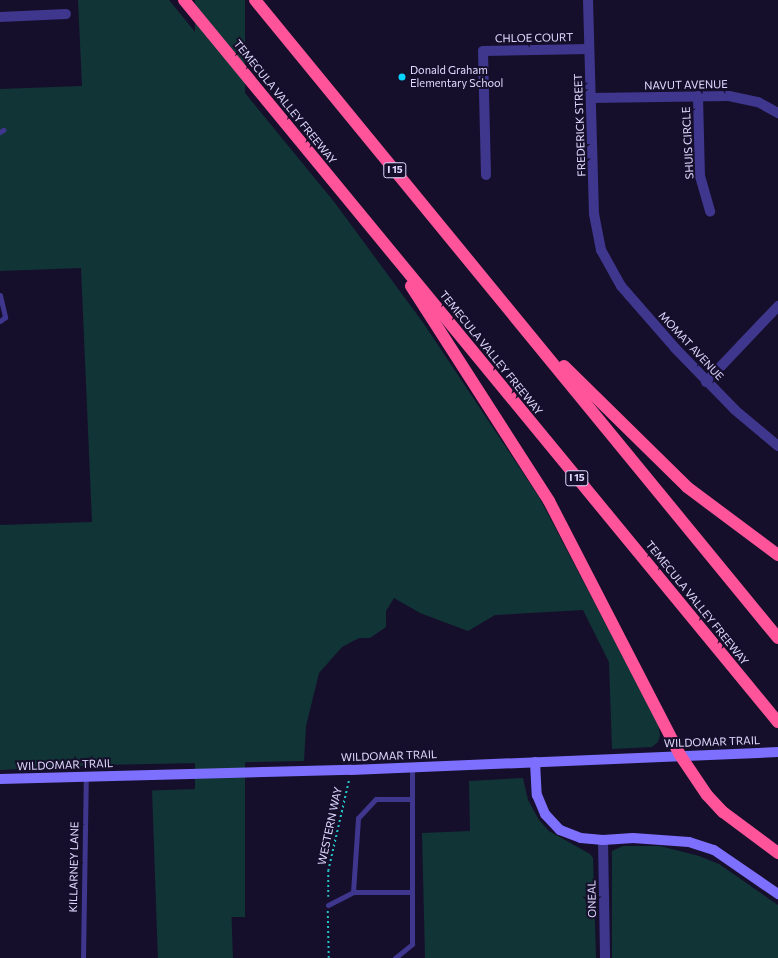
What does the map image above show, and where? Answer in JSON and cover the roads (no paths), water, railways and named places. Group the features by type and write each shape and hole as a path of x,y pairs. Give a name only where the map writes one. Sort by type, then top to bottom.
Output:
{"highway":[{"name":"TEMECULA VALLEY FREEWAY","path":"184,0 778,722"},
{"name":"I 15","path":"255,0 778,638"},
{"path":"376,233 549,501 680,755 707,795 723,812 778,853"},
{"path":"522,325 687,487 778,555"}],"main road":[{"name":"WILDOMAR TRAIL","path":"0,779 351,770 778,752"},
{"path":"535,762 537,795 545,814 560,830 580,838 603,840 633,838 689,842 714,850 778,894"}],"street":[{"name":"FREDERICK STREET","path":"588,0 594,214 601,250"},
{"path":"0,16 66,14"},
{"name":"CHLOE COURT","path":"486,175 482,51 589,49"},
{"name":"SHUIS CIRCLE","path":"698,96 700,176 710,212"},
{"name":"NAVUT AVENUE","path":"591,98 729,96 758,102 778,112"},
{"name":"MOMAT AVENUE","path":"601,250 621,286 706,382 778,446"},
{"path":"706,382 778,306"},
{"name":"ONEAL","path":"603,840 605,958"}],"lane":[{"path":"0,295 5,317 0,321"},
{"path":"395,958 412,944 412,767"},
{"name":"KILLARNEY LANE","path":"83,958 86,776"},
{"path":"353,892 358,818 376,799 412,799"},
{"path":"328,904 353,892 412,892"}],"place":[{"name":"Donald Graham Elementary School","path":"402,77"}]}
